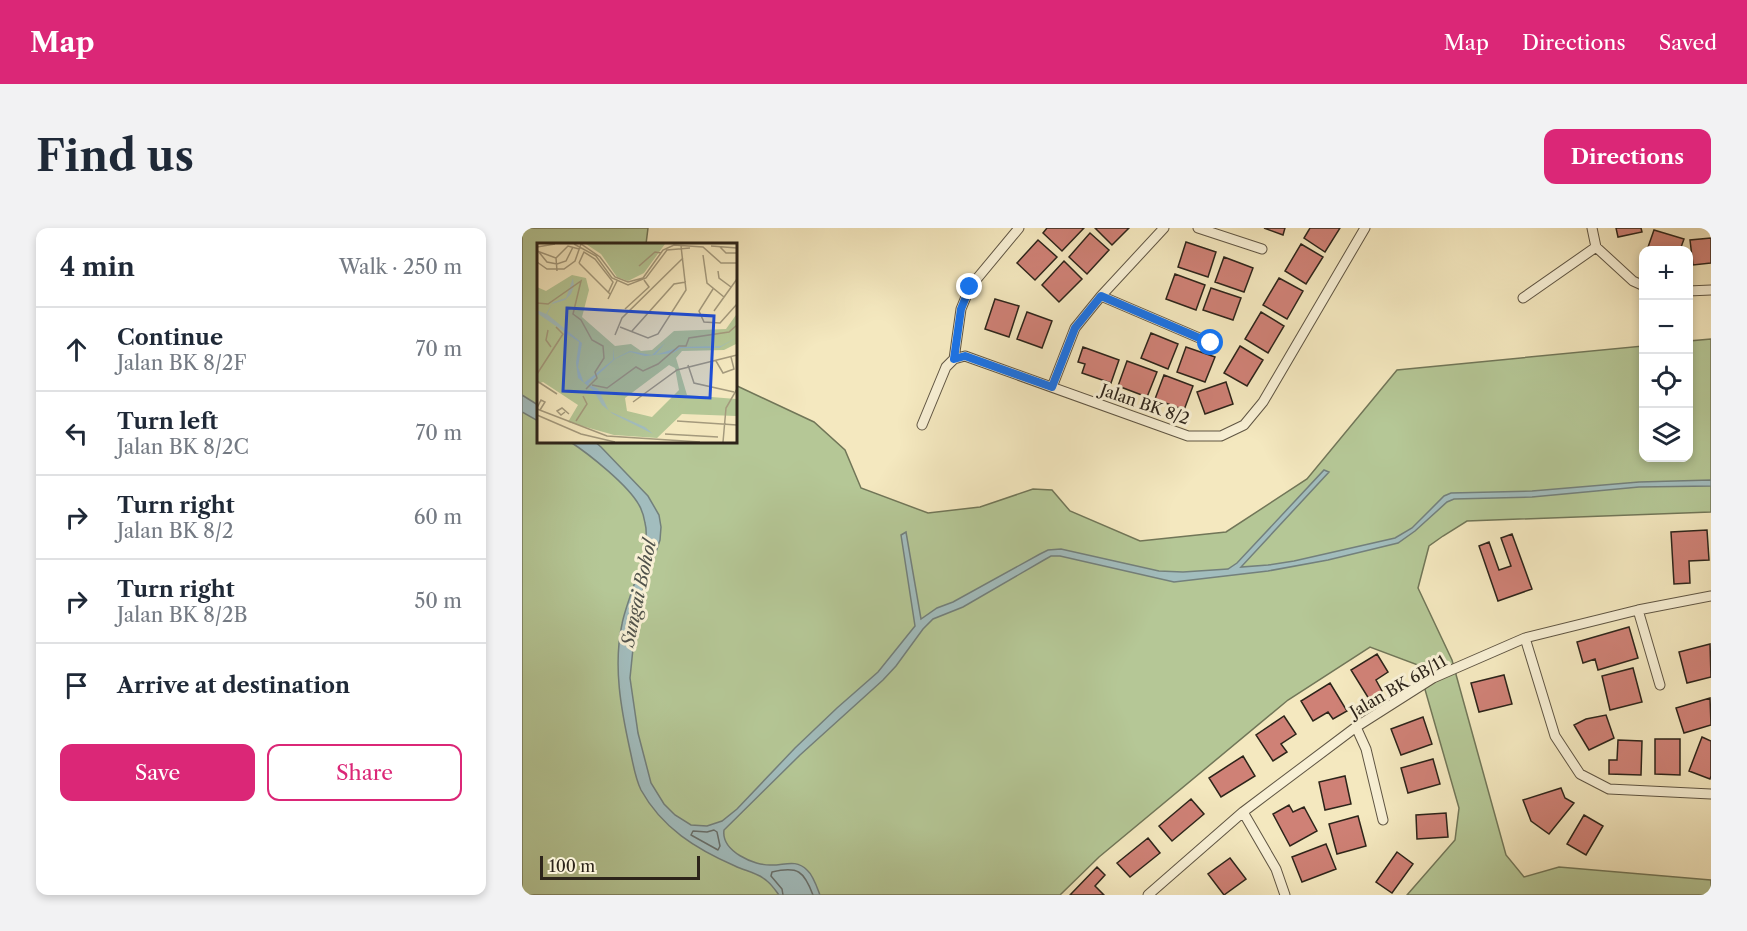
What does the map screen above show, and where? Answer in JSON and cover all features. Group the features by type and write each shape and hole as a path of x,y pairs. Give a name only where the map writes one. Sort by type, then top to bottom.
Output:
{"street":[{"path":"922,424 946,368 954,359 961,309 970,287 1018,228"},
{"path":"1052,387 1075,328 1101,296 1164,228"},
{"path":"1198,228 1262,249"},
{"name":"Jalan BK 8/2","path":"954,359 965,356 1188,436 1221,436 1244,425 1269,392 1365,228"},
{"path":"1592,228 1596,247 1633,281 1639,284"},
{"path":"1523,298 1596,247"},
{"path":"1693,291 1711,290"},
{"path":"1101,296 1211,343"},
{"name":"Jalan BK 6B/11","path":"1148,895 1243,812 1356,727 1433,678 1525,638 1638,610 1711,596"},
{"path":"1638,610 1660,685"},
{"path":"1525,638 1555,736 1580,774 1609,789 1711,794"},
{"path":"1356,727 1366,749 1383,820"},
{"path":"1243,812 1276,869 1285,895"}],"green space":[{"path":"522,228 648,228 646,243 537,243 537,442 736,442 736,385 814,422 845,450 861,488 928,513 980,507 1033,489 1052,490 1070,511 1140,541 1226,532 1307,479 1397,370 1639,346 1639,462 1693,462 1693,341 1711,339 1711,512 1467,521 1429,546 1418,588 1452,660 1506,855 1524,877 1559,867 1711,880 1711,895 1407,895 1455,840 1459,808 1418,665 1370,647 1288,700 1099,857 1060,895 522,895"}],"water":[{"path":"522,395 537,404 537,420 522,412"},
{"name":"Sungai Bohol","path":"570,442 595,442 648,496 659,515 660,540 642,592 636,619 630,678 638,733 651,783 664,804 675,815 691,825 707,826 722,821 737,809 795,748 878,672 915,626 901,535 906,532 921,619 937,608 953,602 1048,550 1061,549 1159,571 1228,569 1237,563 1324,470 1329,472 1241,567 1294,561 1395,538 1412,528 1444,496 1451,493 1532,491 1639,482 1711,480 1711,486 1639,487 1532,497 1454,499 1447,502 1398,543 1328,560 1268,571 1174,582 1060,556 1051,556 963,607 933,619 883,680 800,755 724,830 724,838 733,851 748,860 765,865 790,863 803,867 815,881 820,895 779,895 764,878 707,852 681,836 659,816 637,781 619,687 618,656 622,624 645,546 645,521 634,497 597,462"}],"building":[{"path":"1047,228 1084,228 1062,251 1043,233"},
{"path":"1095,228 1129,228 1112,245"},
{"path":"1264,228 1285,228 1283,235"},
{"path":"1310,228 1340,228 1325,252 1304,238"},
{"path":"1616,228 1641,228 1642,232 1618,237"},
{"path":"1654,230 1684,239 1681,246 1648,246"},
{"path":"1090,233 1109,250 1087,274 1069,257"},
{"path":"1711,238 1711,263 1693,265 1693,246 1691,246 1690,240"},
{"path":"1038,240 1057,257 1035,280 1017,263"},
{"path":"1186,242 1216,252 1208,277 1178,267"},
{"path":"1301,244 1323,257 1306,284 1285,271"},
{"path":"1224,257 1253,268 1244,292 1215,282"},
{"path":"1064,261 1082,279 1059,302 1042,285"},
{"path":"1175,274 1205,285 1196,310 1166,299"},
{"path":"1279,278 1303,291 1287,319 1263,305"},
{"path":"1211,288 1241,298 1233,320 1203,310"},
{"path":"995,299 1019,306 1009,337 985,329"},
{"path":"1027,312 1052,321 1042,348 1017,339"},
{"path":"1261,312 1284,326 1268,353 1245,339"},
{"path":"1151,333 1178,344 1168,369 1141,358"},
{"path":"1240,346 1263,360 1247,386 1224,373"},
{"path":"1083,347 1119,360 1111,383 1082,373 1085,364 1078,362"},
{"path":"1186,347 1215,357 1205,382 1177,372"},
{"path":"1127,361 1157,372 1147,397 1118,386"},
{"path":"1164,375 1193,386 1184,410 1155,399"},
{"path":"1226,382 1233,404 1205,414 1197,392"},
{"path":"1707,530 1709,560 1689,561 1690,583 1674,584 1671,532"},
{"path":"1512,534 1532,589 1498,601 1479,546 1489,542 1499,570 1511,566 1501,538"},
{"path":"1629,627 1638,658 1598,670 1595,659 1583,663 1577,642"},
{"path":"1710,644 1711,677 1687,683 1679,652"},
{"path":"1377,654 1388,672 1376,680 1382,691 1369,699 1351,670"},
{"path":"1633,668 1642,702 1610,710 1602,676"},
{"path":"1504,675 1512,704 1479,712 1471,683"},
{"path":"1330,683 1347,711 1333,719 1328,712 1313,721 1301,701"},
{"path":"1710,698 1711,725 1684,733 1676,708"},
{"path":"1606,715 1614,738 1589,750 1574,725 1586,719"},
{"path":"1284,716 1296,734 1281,744 1287,752 1273,761 1256,735"},
{"path":"1423,717 1432,744 1401,755 1391,729"},
{"path":"1702,737 1711,741 1710,779 1689,771"},
{"path":"1655,739 1680,739 1680,775 1655,774"},
{"path":"1618,740 1642,741 1641,775 1609,774 1609,760 1617,760"},
{"path":"1243,756 1255,776 1221,797 1209,778"},
{"path":"1433,759 1440,784 1408,793 1401,768"},
{"path":"1345,776 1351,804 1325,810 1319,782"},
{"path":"1561,788 1565,798 1574,803 1549,834 1531,821 1523,800"},
{"path":"1191,799 1204,814 1172,841 1159,826"},
{"path":"1289,805 1293,812 1304,807 1317,831 1290,846 1273,814"},
{"path":"1446,813 1448,837 1417,839 1416,815"},
{"path":"1584,815 1603,826 1586,855 1567,844"},
{"path":"1358,816 1366,846 1337,854 1329,824"},
{"path":"1148,838 1160,853 1130,877 1117,863"},
{"path":"1326,844 1336,869 1302,882 1292,857"},
{"path":"1397,852 1413,864 1392,893 1376,882"},
{"path":"1230,858 1246,879 1224,895 1208,874"},
{"path":"1097,867 1105,875 1095,886 1104,895 1070,895"}],"route":[{"path":"970,287 961,309 954,359 965,356 1052,387 1075,328 1101,296 1211,343"}]}
